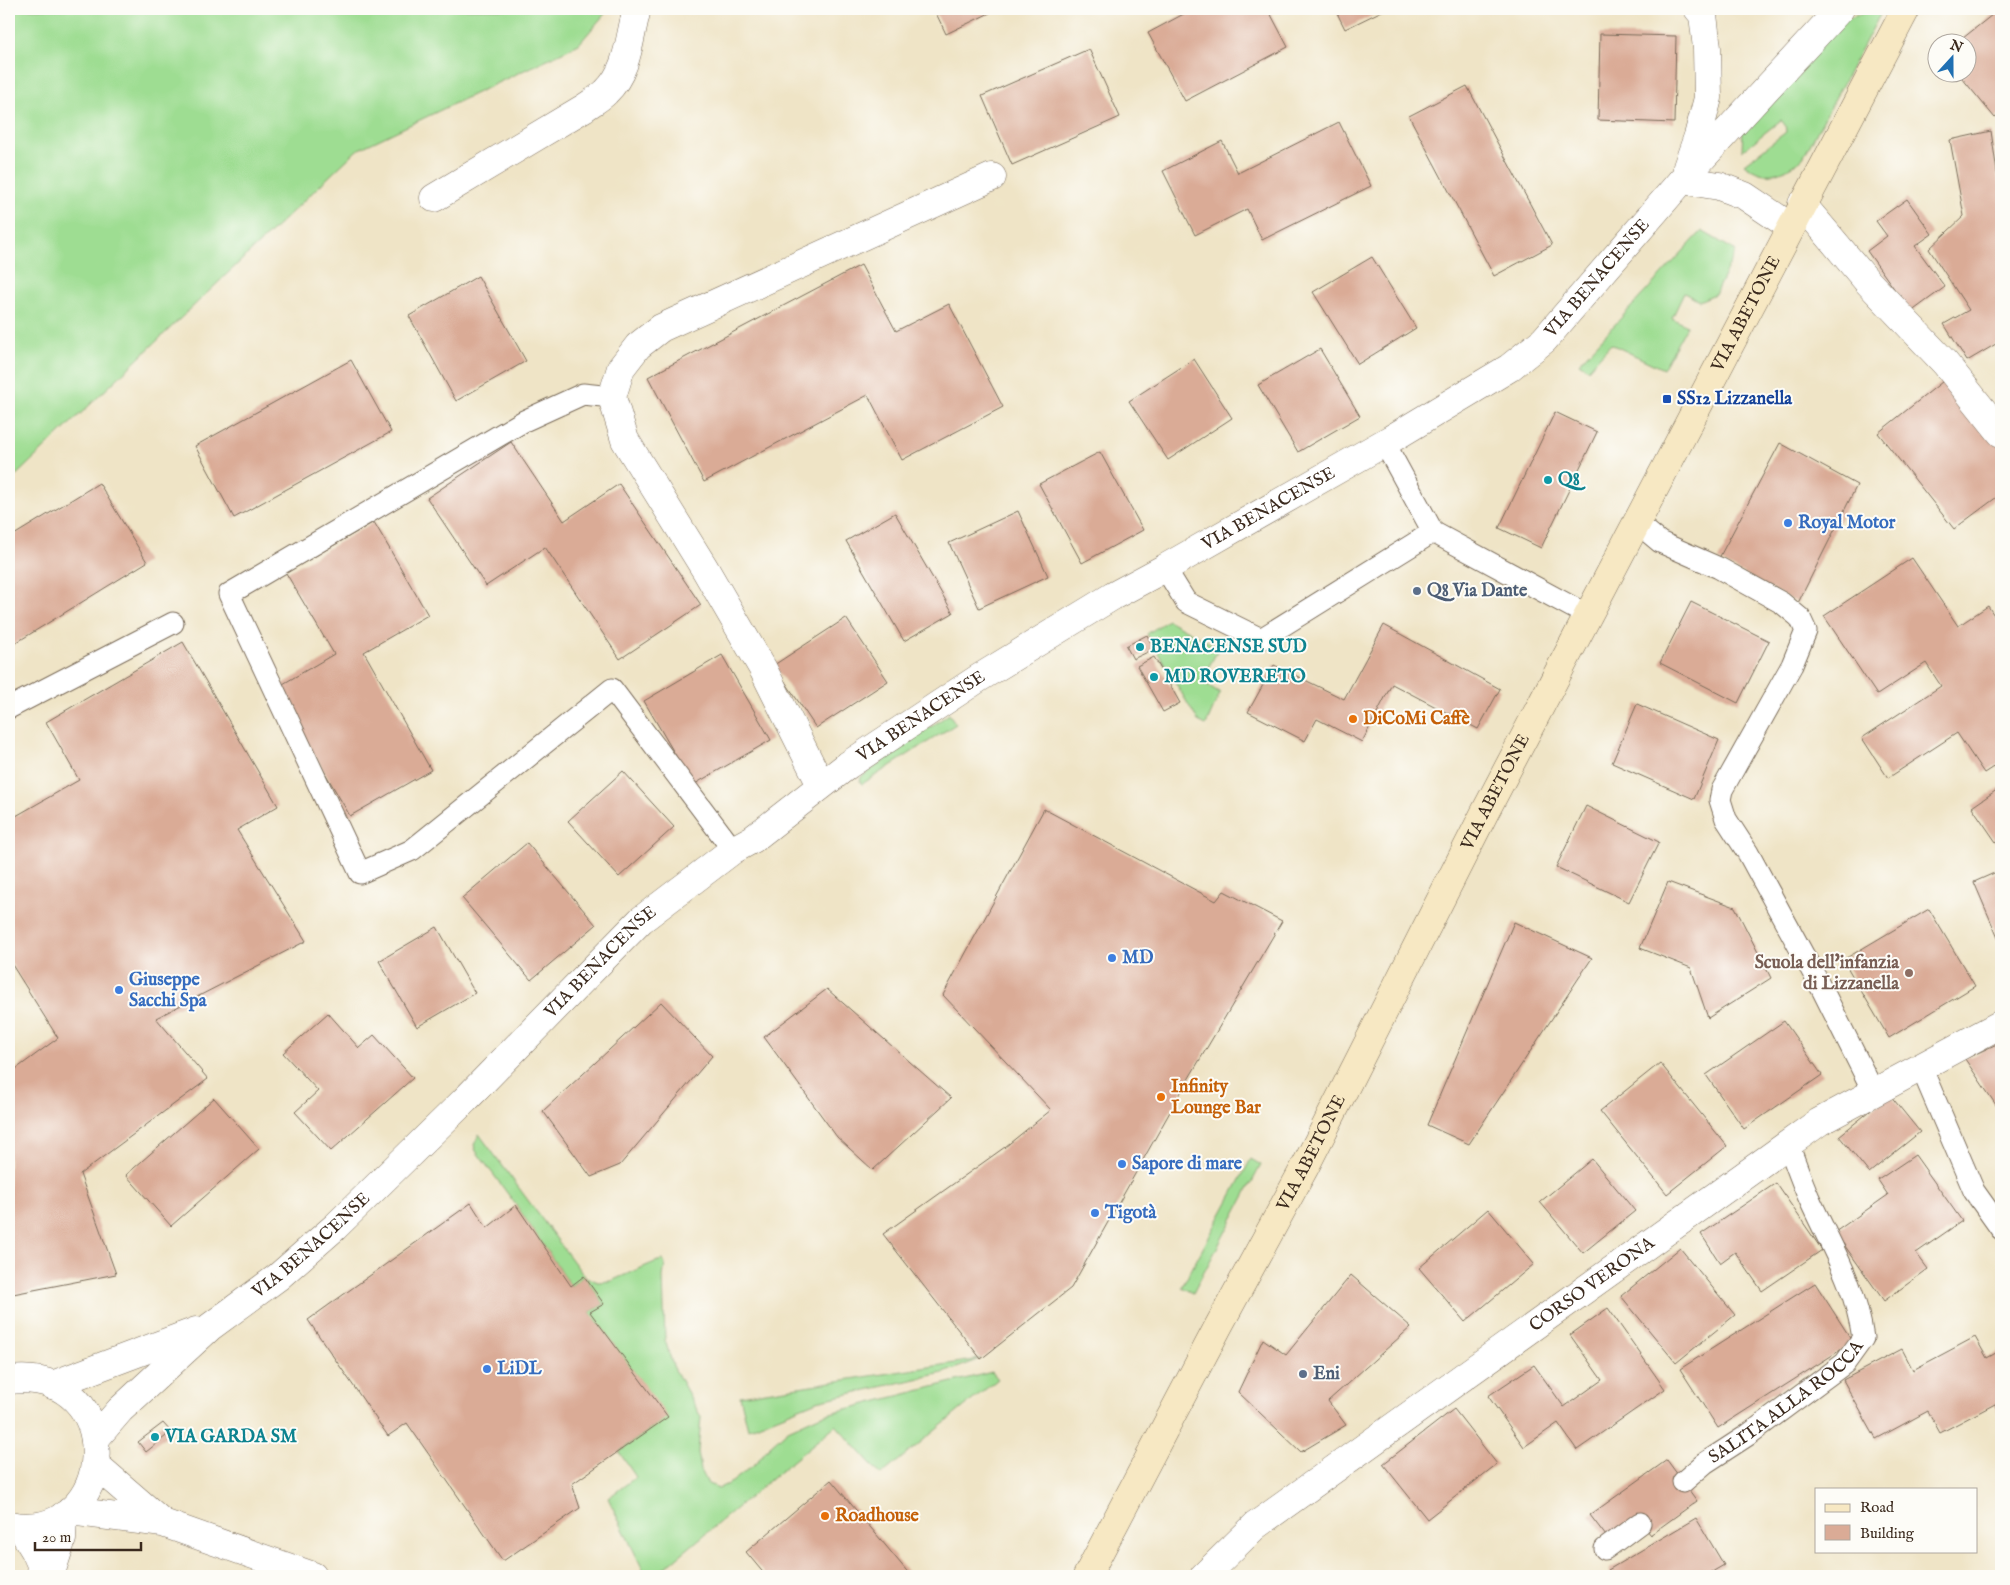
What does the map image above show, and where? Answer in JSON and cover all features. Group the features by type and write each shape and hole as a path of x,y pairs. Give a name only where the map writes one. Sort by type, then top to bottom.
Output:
{"main road":[{"name":"VIA ABETONE","path":"1087,1576 1306,1165 1587,615 1906,9"}],"street":[{"path":"434,198 576,113 607,92 619,75 626,59 637,9"},
{"name":"VIA BENACENSE","path":"210,1326 278,1277 335,1227 466,1100 641,920 733,850 753,838 821,785 979,678 1113,596 1384,442 1509,368 1544,340 1682,180 1840,9"},
{"path":"1703,11 1707,48 1708,98 1698,136 1682,180 1719,186 1797,216 1867,281 1945,363 2001,433"},
{"path":"821,785 762,669 705,569 625,440 612,397 621,368 638,346 661,328 992,177"},
{"name":"CORSO VERONA","path":"1204,1576 1255,1526 1819,1122 2001,1024"},
{"path":"52,1385 210,1326"},
{"path":"15,1526 50,1522 67,1513 87,1490 96,1452 120,1410 210,1326"},
{"path":"13,1375 52,1385 68,1394 80,1406 90,1421 96,1452 164,1523"},
{"path":"67,1513 164,1523 312,1576"},
{"path":"50,1576 62,1539 67,1513"},
{"path":"15,1526 35,1551 46,1576"}],"lane":[{"path":"612,397 583,394 524,421 229,594 360,873 412,850 612,689 733,850"},
{"path":"1384,442 1433,532 1587,615"},
{"path":"1636,522 1660,542 1719,568 1782,603 1800,618 1806,631 1792,665 1722,790 1720,800 1726,819 1748,853 1823,991 1874,1093"},
{"path":"1165,568 1186,602 1260,639 1433,532"},
{"path":"9,708 173,623"},
{"path":"1921,1067 1974,1191 2001,1229"},
{"name":"SALITA ALLA ROCCA","path":"1683,1482 1705,1464 1748,1436 1846,1364 1864,1338 1851,1284 1809,1197 1788,1144"},
{"path":"1605,1549 1640,1523"}],"green space":[{"path":"9,9 609,9 579,44 357,150 9,482"},
{"path":"1875,9 1883,9 1803,158 1781,172 1774,174 1760,173 1744,164 1786,132 1785,125 1781,120 1742,151 1743,126 1844,20"},
{"path":"1702,231 1736,251 1715,294 1699,301 1684,293 1672,318 1687,326 1663,369 1611,344 1588,369 1579,363"},
{"path":"1168,620 1219,648 1201,681 1220,693 1206,725 1198,721 1147,634"},
{"path":"949,714 956,724 862,784 860,782 861,777"},
{"path":"479,1134 584,1276 571,1286 516,1205 476,1151 474,1145"},
{"path":"1251,1159 1261,1165 1193,1293 1182,1287"},
{"path":"662,1260 665,1264 663,1277 665,1340 673,1366 701,1417 698,1452 701,1470 708,1484 719,1488 732,1482 756,1463 769,1447 788,1430 819,1416 992,1372 998,1379 881,1475 836,1425 655,1576 646,1576 608,1498 636,1477 619,1452 667,1417 590,1312 604,1304 584,1276 598,1282 611,1281 655,1262"},
{"path":"981,1359 943,1373 817,1401 748,1429 740,1396"}],"building":[{"path":"934,9 998,9 946,34"},
{"path":"1193,9 1268,9 1288,47 1185,101 1148,33"},
{"path":"1335,9 1386,9 1345,29"},
{"path":"1997,11 2001,16 2001,113 1995,118 1965,82 1978,82 1978,32 1971,32"},
{"path":"1600,34 1676,36 1674,123 1598,120"},
{"path":"1089,49 1120,117 1012,165 982,96"},
{"path":"1467,86 1552,245 1494,276 1409,116"},
{"path":"1339,122 1371,186 1262,240 1247,209 1195,235 1163,171 1222,141 1238,173"},
{"path":"1991,131 1998,179 2001,185 2001,341 1967,361 1944,324 1969,310 1929,249 1964,216 1950,140"},
{"path":"1907,199 1932,234 1915,246 1945,287 1911,312 1867,251 1887,236 1876,221"},
{"path":"1372,257 1416,328 1358,364 1313,292"},
{"path":"861,265 896,331 949,304 1003,407 902,460 868,395 704,482 648,377"},
{"path":"478,276 526,361 456,401 409,316"},
{"path":"1320,349 1360,416 1298,452 1258,385"},
{"path":"1194,359 1232,418 1168,460 1129,401"},
{"path":"351,360 391,432 234,518 195,446"},
{"path":"1947,378 2001,446 2001,494 1954,529 1878,433"},
{"name":"Q8","path":"1555,412 1597,432 1541,548 1499,528"},
{"path":"511,442 564,521 619,484 701,605 620,659 545,547 486,586 427,498"},
{"name":"Royal Motor","path":"1780,443 1857,485 1798,603 1718,560"},
{"path":"1100,452 1143,530 1082,563 1039,484"},
{"path":"99,483 147,562 9,647 9,538"},
{"path":"1018,511 1048,576 979,608 949,543"},
{"path":"895,513 953,613 904,641 846,541"},
{"path":"374,522 428,615 364,652 431,770 350,816 276,688 334,654 286,573"},
{"path":"1912,558 1958,626 1988,606 2001,626 2001,762 1984,773 1957,733 1888,778 1862,738 1941,686 1926,663 1877,695 1824,616"},
{"path":"1691,602 1769,641 1738,703 1660,663"},
{"path":"846,618 888,681 816,728 774,665"},
{"path":"1384,625 1500,689 1478,729 1392,684 1362,742 1317,719 1305,741 1248,712 1274,665 1344,699"},
{"name":"BENACENSE SUD","path":"1147,635 1154,649 1133,659 1126,646"},
{"path":"183,642 278,806 237,830 306,941 156,1018 208,1079 80,1174 116,1274 13,1294 9,1286 9,1074 58,1038 9,960 9,820 79,780 46,722"},
{"path":"722,655 771,740 693,785 644,701"},
{"name":"MD ROVERETO","path":"1154,657 1180,703 1163,712 1137,666"},
{"path":"1637,704 1719,740 1694,799 1612,763"},
{"path":"623,771 674,827 619,877 568,821"},
{"path":"2001,787 2001,842 1998,845 1972,807"},
{"path":"1586,806 1659,842 1629,902 1556,867"},
{"path":"1044,809 1216,901 1224,891 1282,921 1189,1078 1071,1288 981,1359 883,1234 1005,1147 1051,1110 943,995"},
{"path":"527,843 596,925 531,980 462,898"},
{"path":"2001,870 2001,945 1974,882"},
{"path":"1668,882 1735,907 1771,978 1708,1018 1691,968 1640,948"},
{"name":"Scuola dell'infanzia di Lizzanella","path":"1929,909 1975,986 1889,1038 1843,960"},
{"path":"1514,922 1592,958 1469,1144 1427,1125"},
{"path":"437,927 475,993 417,1027 379,961"},
{"path":"827,989 951,1098 873,1170 837,1137 764,1037"},
{"path":"661,1002 712,1056 620,1165 591,1177 543,1111"},
{"path":"328,1013 359,1048 374,1035 413,1078 331,1151 295,1112 318,1091 283,1053"},
{"path":"1784,1021 1822,1075 1744,1129 1706,1075"},
{"path":"2001,1042 2001,1105 1998,1108 1965,1059"},
{"path":"1660,1063 1727,1146 1667,1194 1600,1111"},
{"path":"1890,1095 1920,1132 1869,1173 1839,1136"},
{"path":"214,1098 259,1149 171,1226 126,1175"},
{"path":"1915,1155 1962,1221 1916,1253 1928,1269 1884,1301 1835,1232 1888,1195 1878,1180"},
{"path":"1592,1159 1635,1211 1583,1253 1540,1202"},
{"path":"1776,1183 1822,1250 1762,1291 1735,1252 1720,1263 1701,1234"},
{"name":"LiDL","path":"471,1203 487,1228 516,1205 571,1286 584,1276 604,1304 590,1312 668,1417 572,1484 580,1508 503,1561 407,1423 388,1436 308,1320"},
{"path":"1488,1209 1534,1264 1465,1322 1419,1268"},
{"path":"1680,1248 1735,1315 1676,1363 1621,1296"},
{"name":"Eni","path":"1351,1275 1411,1327 1328,1401 1346,1425 1301,1452 1238,1392 1263,1339 1286,1355"},
{"path":"1815,1283 1853,1342 1718,1428 1680,1369"},
{"path":"1608,1308 1665,1389 1577,1450 1558,1423 1524,1447 1488,1396 1534,1365 1564,1407 1602,1380 1570,1335"},
{"path":"1975,1337 1987,1358 2001,1350 2001,1416 1995,1404 1940,1433 1928,1411 1876,1439 1843,1380 1902,1349 1913,1370"},
{"path":"1454,1409 1497,1464 1427,1519 1383,1464"},
{"name":"VIA GARDA SM","path":"163,1423 171,1432 146,1452 138,1442"},
{"path":"1667,1460 1697,1501 1650,1535 1640,1523 1606,1536 1590,1515"},
{"name":"Roadhouse","path":"831,1480 911,1576 766,1576 746,1552"},
{"path":"1696,1518 1724,1565 1705,1576 1612,1576 1608,1570"}],"place":[{"name":"SS12 Lizzanella","path":"1667,399"},
{"name":"Q8","path":"1548,480"},
{"name":"Royal Motor","path":"1788,523"},
{"name":"Q8 Via Dante","path":"1417,591"},
{"name":"BENACENSE SUD","path":"1140,647"},
{"name":"MD ROVERETO","path":"1154,677"},
{"name":"DiCoMi Caffè","path":"1353,719"},
{"name":"MD","path":"1112,958"},
{"name":"Scuola dell'infanzia di Lizzanella","path":"1909,973"},
{"name":"Giuseppe Sacchi Spa","path":"119,990"},
{"name":"Infinity Lounge Bar","path":"1161,1097"},
{"name":"Sapore di mare","path":"1122,1164"},
{"name":"Tigotà","path":"1095,1213"},
{"name":"LiDL","path":"487,1369"},
{"name":"Eni","path":"1303,1374"},
{"name":"VIA GARDA SM","path":"155,1437"},
{"name":"Roadhouse","path":"825,1516"}]}
